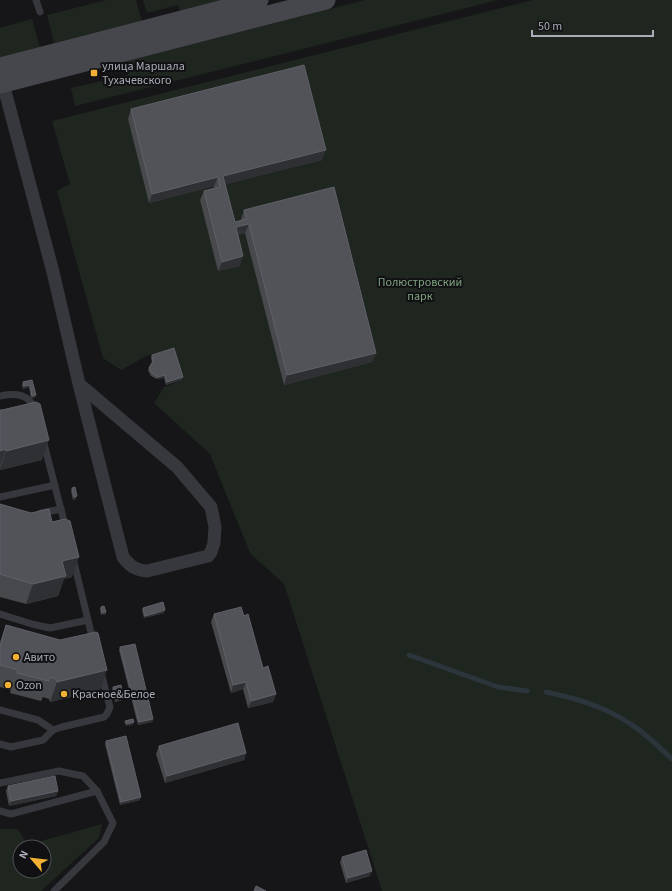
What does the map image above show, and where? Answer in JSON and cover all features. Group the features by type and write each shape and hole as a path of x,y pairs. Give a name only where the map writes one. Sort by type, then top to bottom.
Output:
{"street":[{"path":"1,77 259,0"},
{"path":"1,77 326,0"},
{"path":"1,77 53,272 79,384 123,557 129,565 138,570 147,571 208,556 214,543 216,527 211,507 177,467 79,384"}],"lane":[{"path":"36,0 40,12"},
{"path":"0,396 11,394 20,394 24,396 34,405 38,419"},
{"path":"41,433 68,536"},
{"path":"0,497 55,484"},
{"path":"35,515 61,509"},
{"path":"71,551 95,647"},
{"path":"0,614 50,628 88,620"},
{"path":"0,744 11,746 43,740 53,730 101,718 107,714 110,707 100,668"},
{"path":"0,710 38,720 53,730"},
{"path":"0,783 59,771 83,776 97,791 113,823 104,842 54,891"},
{"path":"0,811 11,814 97,791"}],"green space":[{"path":"106,0 136,0 142,21 54,43 47,15"},
{"path":"143,0 226,0 180,11 178,5 147,13"},
{"path":"365,0 498,0 75,106 71,88 128,75 125,61"},
{"name":"Полюстровский парк","path":"533,0 672,0 672,891 382,891 284,584 250,553 210,454 154,403 164,387 183,380 175,349 146,356 121,370 103,358 57,191 70,184 52,121"},
{"path":"32,19 40,47 0,58 0,28"},
{"path":"102,824 99,838 41,891 0,891 0,829 18,829 24,839 12,839 12,879 52,879 52,839 48,839"}],"building":[{"path":"304,65 326,150 223,176 235,222 247,219 244,210 334,187 376,353 287,375 249,224 236,227 243,256 222,262 204,191 220,187 218,177 152,194 131,109"},
{"path":"174,348 183,377 167,382 165,375 158,377 152,373 149,368 153,361 152,355"},
{"path":"32,380 36,395 32,396 30,385 24,386 23,382"},
{"path":"36,402 40,404 49,440 6,451 6,449 0,451 0,410"},
{"path":"75,487 77,496 74,497 72,488"},
{"path":"0,504 31,513 49,509 52,522 65,519 70,521 79,557 62,561 66,576 33,584 0,574"},
{"path":"163,602 165,610 145,616 143,608"},
{"path":"104,606 106,612 102,613 101,607"},
{"path":"241,607 244,616 248,614 263,668 268,666 276,694 251,701 246,682 233,685 214,614"},
{"path":"6,625 60,640 96,632 98,633 107,670 57,682 56,679 50,677 49,681 17,673 18,670 0,665 0,647"},
{"path":"135,644 153,719 139,722 120,647"},
{"path":"121,685 123,698 116,700 113,687"},
{"path":"133,719 134,722 126,724 125,721"},
{"path":"238,723 246,753 167,776 159,746"},
{"path":"126,736 141,797 121,802 106,741"},
{"path":"55,776 58,791 11,801 8,786"},
{"path":"366,850 372,871 348,878 342,857"},
{"path":"256,886 266,891 254,891"}],"waterway":[{"path":"409,655 498,687 527,691"},
{"path":"546,692 589,703 619,717 635,727 672,759"}],"place":[{"name":"улица Маршала Тухачевского","path":"94,73"},
{"name":"Авито","path":"16,657"},
{"name":"Ozon","path":"8,685"},
{"name":"Красное&Белое","path":"64,694"}]}
